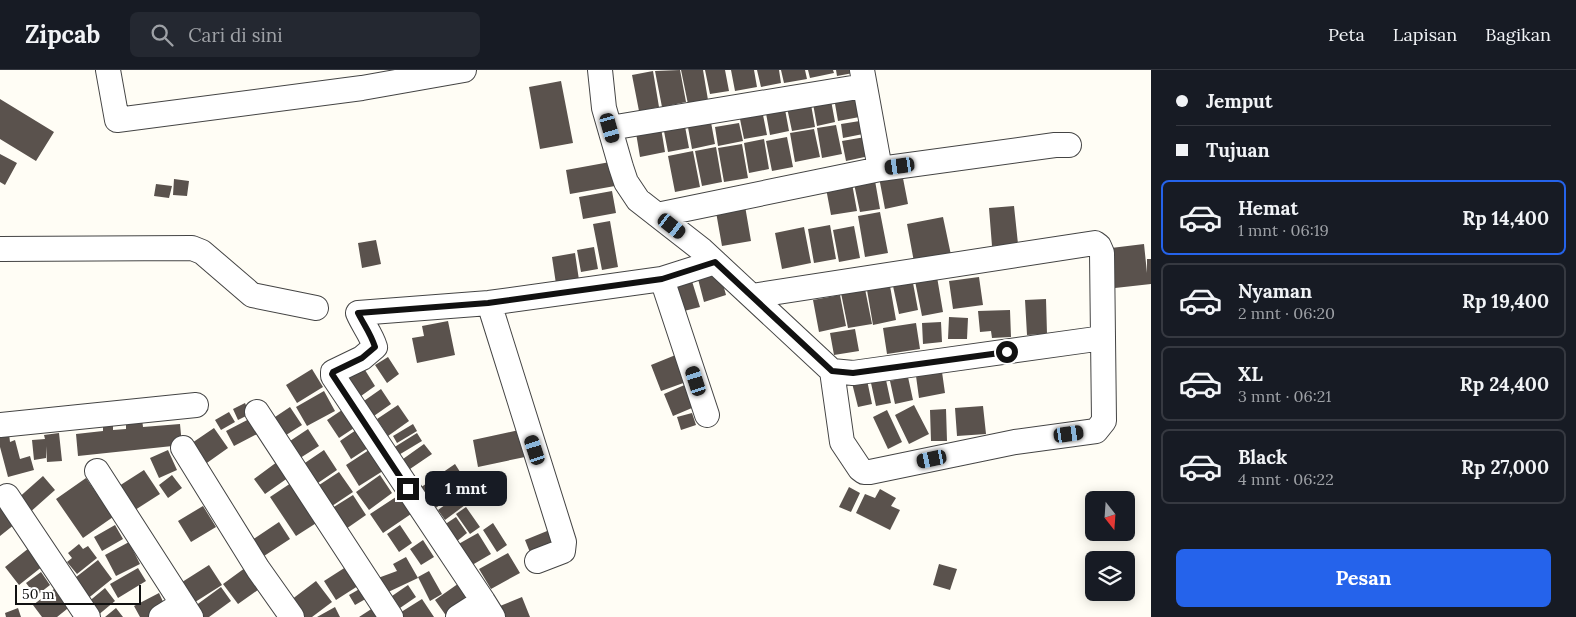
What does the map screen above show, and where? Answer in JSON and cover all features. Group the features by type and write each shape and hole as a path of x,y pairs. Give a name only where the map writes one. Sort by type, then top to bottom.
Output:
{"street":[{"path":"108,70 117,120 362,88 464,70"},
{"path":"600,70 604,108 626,182 638,200 715,262 832,371 853,373 1103,338"},
{"path":"610,128 863,78 880,169"},
{"path":"657,215 880,169 1055,145 1069,145"},
{"path":"752,296 1095,243 1099,246 1102,253 1104,421 1096,431 1015,442 864,472 842,442 832,371"},
{"path":"0,249 192,248 202,252 252,295 316,308"},
{"path":"458,617 488,609 332,374 362,358 375,347 358,313 488,303 662,279 715,262"},
{"path":"662,279 708,414"},
{"path":"488,303 564,542 563,551 537,561"},
{"path":"0,424 196,405"},
{"path":"258,412 390,617"},
{"path":"183,448 258,568 292,617"},
{"path":"98,471 186,610 161,617"},
{"path":"7,496 88,617"}],"building":[{"path":"680,70 686,102 662,107 655,71"},
{"path":"681,70 703,70 708,100 688,104"},
{"path":"705,70 725,70 729,91 710,94"},
{"path":"731,70 754,70 757,87 735,91"},
{"path":"757,70 779,70 781,83 761,87"},
{"path":"781,70 805,70 807,79 784,83"},
{"path":"808,70 833,70 834,73 810,78"},
{"path":"836,70 864,70 864,71 837,76"},
{"path":"653,71 659,107 639,111 632,75"},
{"path":"561,81 573,143 540,149 529,87"},
{"path":"860,93 865,116 838,121 834,98"},
{"path":"830,95 835,122 817,126 812,98"},
{"path":"0,99 54,132 36,161 0,139"},
{"path":"810,99 815,127 792,131 786,103"},
{"path":"784,104 789,131 770,135 765,108"},
{"path":"762,110 767,135 744,139 739,114"},
{"path":"710,117 715,144 692,149 687,122"},
{"path":"866,120 868,133 843,138 841,124"},
{"path":"684,121 689,148 668,152 663,126"},
{"path":"660,122 665,152 640,157 635,127"},
{"path":"739,123 743,141 718,146 715,127"},
{"path":"836,125 842,154 822,158 817,128"},
{"path":"814,129 820,157 795,162 790,133"},
{"path":"871,136 874,155 846,161 842,141"},
{"path":"787,137 793,167 772,171 766,141"},
{"path":"764,139 769,169 749,173 744,143"},
{"path":"742,144 748,178 724,182 718,148"},
{"path":"716,147 722,182 702,186 695,151"},
{"path":"693,151 700,187 675,192 668,156"},
{"path":"0,154 17,163 5,185 0,182"},
{"path":"610,162 615,186 570,194 566,170"},
{"path":"901,168 908,204 885,209 878,172"},
{"path":"874,175 880,209 860,212 853,179"},
{"path":"851,178 857,211 831,215 825,183"},
{"path":"174,179 189,181 187,196 173,195"},
{"path":"156,184 172,186 169,198 154,196"},
{"path":"612,191 616,213 583,219 579,197"},
{"path":"745,206 751,241 722,246 716,212"},
{"path":"1014,206 1018,244 992,246 989,208"},
{"path":"880,212 888,253 865,257 858,216"},
{"path":"943,217 951,255 914,262 907,224"},
{"path":"610,221 618,267 602,270 593,224"},
{"path":"830,225 836,259 814,263 808,229"},
{"path":"854,226 860,258 839,262 833,230"},
{"path":"804,227 811,263 782,269 775,233"},
{"path":"376,240 381,264 362,268 358,243"},
{"path":"1144,244 1147,273 1147,259 1151,259 1151,284 1115,288 1111,248"},
{"path":"594,247 598,269 581,272 577,250"},
{"path":"575,253 579,280 556,284 552,257"},
{"path":"720,273 726,295 704,302 698,279"},
{"path":"937,277 943,312 922,316 915,281"},
{"path":"979,277 983,305 953,309 949,281"},
{"path":"691,278 700,307 684,311 675,283"},
{"path":"913,283 918,310 899,314 893,286"},
{"path":"890,286 896,320 873,325 867,290"},
{"path":"865,289 872,324 848,328 841,293"},
{"path":"840,295 846,326 819,332 813,300"},
{"path":"1046,299 1047,334 1027,335 1025,300"},
{"path":"1010,310 1011,337 992,338 991,331 980,332 978,311"},
{"path":"949,317 968,318 967,339 948,339"},
{"path":"448,321 455,355 417,363 412,338 424,336 422,326"},
{"path":"941,322 942,342 923,344 922,323"},
{"path":"916,323 920,349 887,354 883,328"},
{"path":"855,329 859,351 834,355 830,333"},
{"path":"678,354 689,381 661,391 651,365"},
{"path":"388,357 399,374 387,383 375,365"},
{"path":"360,362 375,386 354,401 345,373"},
{"path":"312,369 323,387 297,403 286,385"},
{"path":"942,372 945,393 919,398 916,376"},
{"path":"908,377 913,400 895,404 890,381"},
{"path":"867,380 872,404 858,407 852,383"},
{"path":"886,380 891,403 876,406 871,383"},
{"path":"689,383 699,405 673,416 664,394"},
{"path":"381,389 391,404 371,418 361,403"},
{"path":"324,391 335,411 307,426 296,407"},
{"path":"245,403 250,414 238,420 233,409"},
{"path":"398,405 409,421 388,436 377,419"},
{"path":"914,405 929,434 909,444 895,415"},
{"path":"983,406 986,434 957,436 955,408"},
{"path":"290,407 302,425 283,437 272,419"},
{"path":"345,408 357,426 339,438 327,420"},
{"path":"946,409 947,441 931,441 930,410"},
{"path":"887,410 902,442 888,449 873,417"},
{"path":"229,412 235,422 221,430 215,420"},
{"path":"692,413 696,425 681,430 677,417"},
{"path":"253,417 261,432 234,446 226,431"},
{"path":"142,419 143,427 180,424 182,445 78,456 76,434 103,431 103,423 113,422 113,430 126,429 126,420"},
{"path":"413,424 417,431 397,443 393,436"},
{"path":"214,428 228,448 204,465 189,445"},
{"path":"359,428 371,446 351,459 340,441"},
{"path":"308,429 319,446 297,460 287,443"},
{"path":"519,430 525,457 478,467 473,440"},
{"path":"59,433 62,461 47,462 46,446 46,458 34,460 32,440 45,439 44,435"},
{"path":"417,433 422,441 397,456 393,448"},
{"path":"9,434 10,442 15,440 20,459 30,456 34,470 8,477 0,447 0,435"},
{"path":"424,444 432,454 410,469 403,459"},
{"path":"372,448 386,469 359,486 346,465"},
{"path":"168,450 177,470 159,478 150,458"},
{"path":"324,450 337,470 312,487 299,467"},
{"path":"281,459 292,475 265,494 254,479"},
{"path":"455,464 469,486 431,511 417,490"},
{"path":"144,470 160,494 135,510 119,486"},
{"path":"339,472 353,492 326,510 313,489"},
{"path":"172,475 182,488 168,498 159,485"},
{"path":"380,475 392,493 369,510 356,492"},
{"path":"43,476 55,490 28,514 16,500"},
{"path":"86,478 113,517 83,538 56,499"},
{"path":"294,481 321,520 296,536 270,497"},
{"path":"849,487 860,493 851,512 839,507"},
{"path":"880,489 896,498 891,506 900,510 890,530 856,513 865,494 875,498"},
{"path":"353,495 366,515 343,531 329,510"},
{"path":"399,495 411,514 383,533 370,514"},
{"path":"457,496 465,505 445,520 438,510"},
{"path":"203,506 216,527 191,542 178,521"},
{"path":"2,507 15,524 0,536 0,508"},
{"path":"466,507 480,527 470,534 456,514"},
{"path":"456,517 467,533 456,542 444,525"},
{"path":"279,522 290,539 261,558 249,542"},
{"path":"493,523 507,545 497,552 483,530"},
{"path":"115,525 123,539 102,551 94,537"},
{"path":"400,525 412,543 399,552 387,534"},
{"path":"552,529 560,549 533,560 525,540"},
{"path":"478,533 491,554 467,568 455,546"},
{"path":"423,540 434,557 421,565 410,549"},
{"path":"129,542 140,564 116,576 105,555"},
{"path":"79,544 83,549 88,546 97,558 77,574 67,562 72,558 68,553"},
{"path":"29,548 43,566 19,585 5,567"},
{"path":"508,553 520,573 491,589 479,569"},
{"path":"406,557 418,578 384,594 378,578 397,571 393,564"},
{"path":"98,560 112,579 86,600 71,581"},
{"path":"939,564 957,569 950,590 933,585"},
{"path":"209,565 222,585 192,604 179,584"},
{"path":"249,565 265,585 238,604 223,584"},
{"path":"349,565 361,584 336,600 324,581"},
{"path":"138,568 146,581 118,598 110,584"},
{"path":"429,571 442,594 430,601 418,577"},
{"path":"41,572 50,585 36,596 26,583"},
{"path":"316,581 332,602 312,617 304,617 291,600"},
{"path":"462,581 476,600 447,617 435,600"},
{"path":"408,585 416,597 400,608 392,596"},
{"path":"58,586 72,605 57,617 42,617 33,605"},
{"path":"221,587 231,601 209,617 203,617 195,606"},
{"path":"363,587 369,597 355,605 349,595"},
{"path":"105,588 115,601 97,616 87,603"},
{"path":"159,593 166,608 148,617 140,617 134,606"},
{"path":"522,597 530,617 504,617 500,606"},
{"path":"422,599 434,617 400,617 398,614"},
{"path":"376,606 383,617 359,617"},
{"path":"335,607 340,617 317,617"},
{"path":"18,608 21,617 6,617 5,613"},
{"path":"116,608 123,617 105,617"}],"route":[{"path":"408,489 332,374 362,358 375,347 369,331 358,313 488,303 662,279 715,262 832,371 853,373 1007,352"}]}
